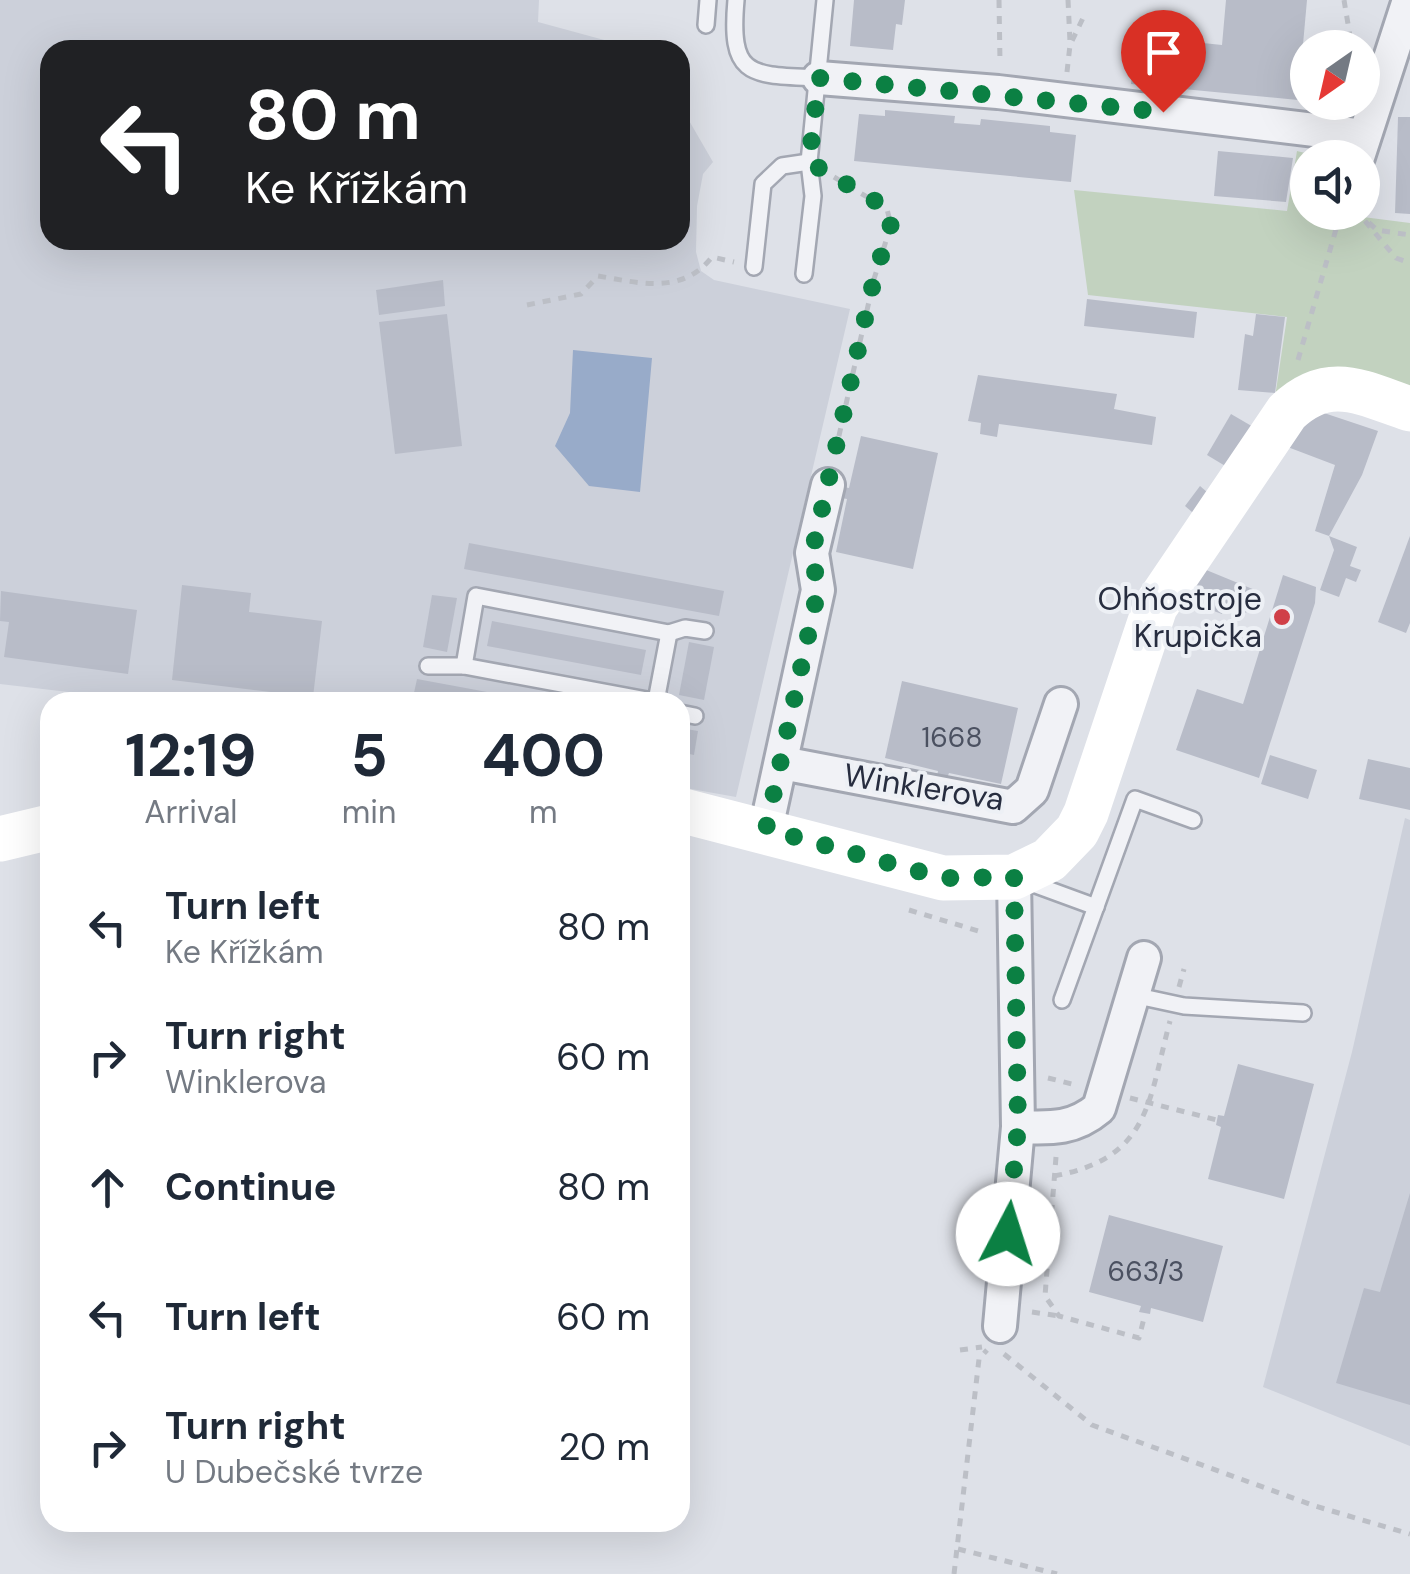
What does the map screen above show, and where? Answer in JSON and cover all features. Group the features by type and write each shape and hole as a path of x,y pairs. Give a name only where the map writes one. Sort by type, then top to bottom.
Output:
{"street":[{"path":"1363,140 1409,0"},
{"path":"819,78 1063,100 1317,140"},
{"path":"690,812 943,878 1014,877 1049,860 1077,830 1155,607 1288,412 1317,389 1339,388 1410,410"},
{"path":"766,829 818,590 812,553 828,486"},
{"name":"Winklerova","path":"782,764 1013,807 1032,790 1061,704"},
{"path":"0,839 40,829"},
{"path":"1000,1326 1018,1126 1014,877"},
{"path":"1018,1126 1059,1128 1082,1122 1099,1108 1144,958"}],"lane":[{"path":"706,25 708,0"},
{"path":"736,0 733,36 735,52 743,62 770,76 819,78"},
{"path":"804,274 813,196 809,162 825,0"},
{"path":"754,267 763,184 782,166 809,162"},
{"path":"464,666 476,596 669,633 685,628 705,631"},
{"path":"659,692 669,633"},
{"path":"428,666 464,666 563,692"},
{"path":"1062,1000 1135,799 1194,820"},
{"path":"1014,877 1096,906"},
{"path":"1133,995 1184,1006 1303,1013"}],"path":[{"path":"999,0 1000,66"},
{"path":"1063,100 1070,45 1068,0"},
{"path":"1344,0 1349,30"},
{"path":"1070,45 1084,18"},
{"path":"809,162 874,200 890,216 828,486"},
{"path":"1288,412 1294,370 1336,230"},
{"path":"1372,230 1396,258 1410,262"},
{"path":"1380,230 1410,235"},
{"path":"527,305 581,294 598,276 662,287 701,271 712,257 754,267"},
{"path":"903,908 978,933 1016,931"},
{"path":"1032,1075 1217,1120"},
{"path":"1063,1082 1045,1296 1059,1316 1139,1338 1146,1314"},
{"path":"954,1574 978,1359 992,1345 1000,1326"},
{"path":"1037,1378 1092,1425 1315,1506 1410,1534"},
{"path":"958,1549 1057,1574"}],"shaded area":[{"path":"0,0 539,0 538,22 604,40 40,40 40,250 690,250 690,122 713,162 703,174 697,206 696,252 701,271 714,280 850,309 736,797 690,789 690,692 68,692 0,684"},
{"path":"1405,818 1410,820 1410,1446 1263,1387 1352,1052"}],"green space":[{"path":"1074,190 1287,211 1290,193 1290,230 1380,230 1380,219 1410,223 1410,386 1352,370 1338,370 1310,378 1274,404 1287,317 1088,295"}],"water":[{"path":"573,350 652,358 640,492 589,486 555,446 570,413"}],"building":[{"path":"854,0 905,0 902,25 896,24 893,50 850,46"},
{"path":"1226,0 1307,0 1304,30 1290,30 1290,99 1131,84 1136,36 1222,45"},
{"path":"885,110 955,116 954,123 980,125 981,119 1050,126 1050,132 1076,135 1071,182 854,161 859,114 885,116"},
{"path":"1398,117 1410,117 1410,214 1395,213"},
{"path":"1218,151 1290,158 1286,202 1214,196"},
{"path":"443,280 445,306 379,315 376,290"},
{"path":"1087,299 1197,312 1194,338 1084,326"},
{"path":"447,314 462,446 395,454 379,322"},
{"path":"1256,314 1285,317 1275,393 1238,390 1245,334 1253,336"},
{"path":"978,375 1117,394 1114,409 1156,417 1152,445 999,424 997,437 980,434 981,423 968,421"},
{"path":"1312,409 1378,431 1362,475 1329,536 1315,531 1335,465 1285,446"},
{"path":"1231,414 1255,428 1232,470 1207,455"},
{"path":"861,436 938,453 913,569 836,552 847,499 842,498 844,487 849,488"},
{"path":"1200,486 1214,498 1199,518 1185,506"},
{"path":"1329,536 1357,547 1350,566 1361,570 1356,582 1346,578 1339,597 1320,590 1334,550"},
{"path":"1410,536 1410,623 1406,633 1378,622"},
{"path":"469,543 724,591 719,616 464,569"},
{"path":"1199,567 1255,590 1246,613 1225,605 1222,614 1200,606 1203,597 1185,590"},
{"path":"1283,575 1316,587 1315,603 1259,778 1176,750 1197,689 1243,704"},
{"path":"182,585 251,593 249,612 322,621 314,692 272,692 172,680"},
{"path":"1,591 137,610 128,674 4,657 9,622 0,621"},
{"path":"432,595 457,598 447,652 423,647"},
{"path":"492,621 646,650 641,675 487,646"},
{"path":"689,642 714,647 704,700 690,697 690,692 680,692"},
{"path":"417,679 487,692 414,692"},
{"path":"902,681 1018,708 1001,784 949,773 947,778 937,776 938,771 885,758"},
{"path":"690,730 698,731 694,755 690,754"},
{"path":"1270,755 1317,770 1308,799 1261,784"},
{"path":"1368,759 1410,768 1410,810 1359,799"},
{"path":"1238,1064 1314,1084 1284,1199 1208,1179 1221,1127 1216,1125 1218,1115 1224,1116"},
{"path":"1410,1193 1410,1405 1336,1383 1364,1288 1380,1292"},
{"path":"1109,1215 1223,1246 1203,1322 1151,1308 1150,1314 1139,1312 1141,1306 1089,1292"}],"place":[{"name":"Ohňostroje Krupička","path":"1282,617"}],"route":[{"path":"1008,1234 1018,1126 1014,877 943,878 766,829 818,590 812,553 874,279 891,224 887,208 809,162 819,78 998,92 1163,112"}]}
